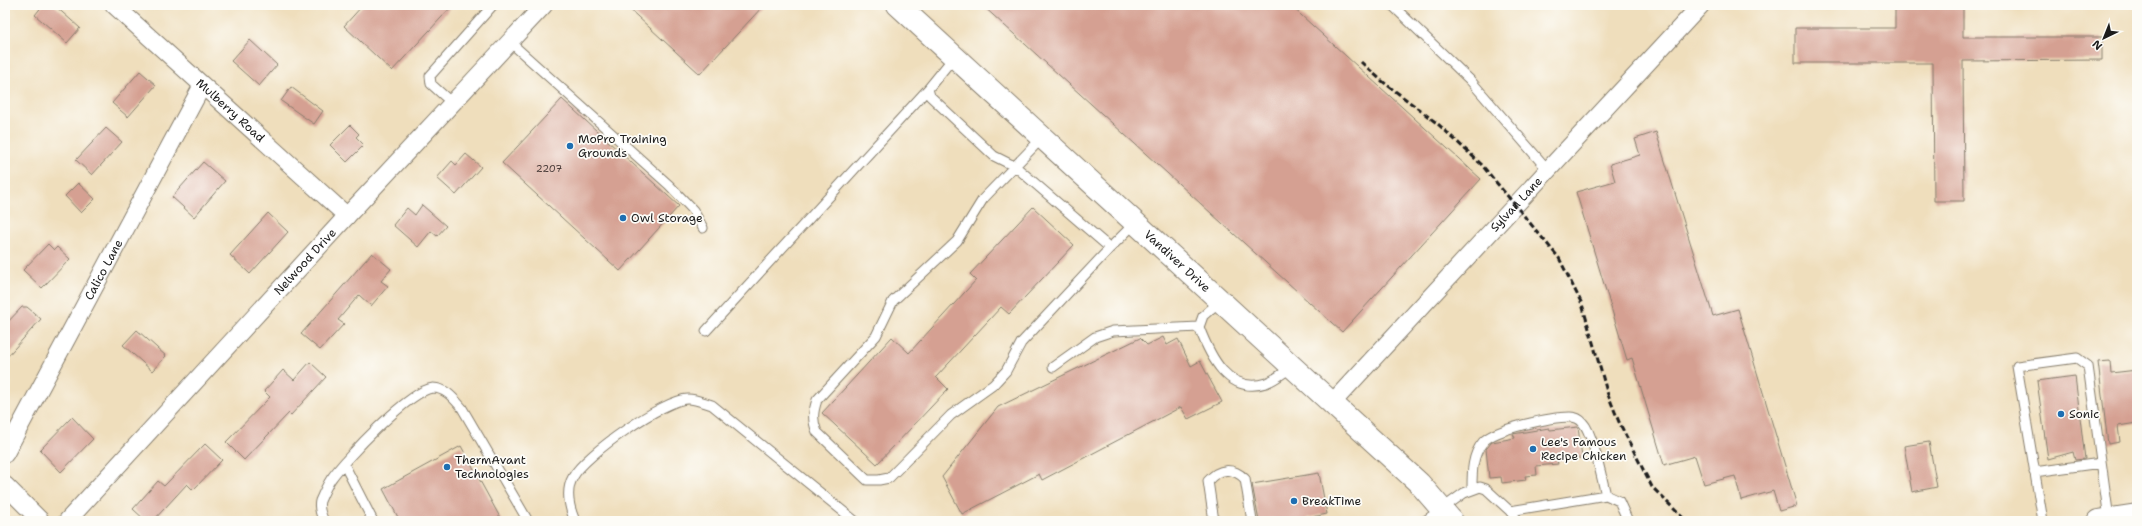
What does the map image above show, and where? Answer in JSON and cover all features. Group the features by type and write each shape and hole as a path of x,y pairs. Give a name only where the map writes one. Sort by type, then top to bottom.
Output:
{"main road":[{"name":"Vandiver Drive","path":"898,5 1419,483 1439,517"},
{"path":"2103,520 2137,515"}],"street":[{"name":"Mulberry Road","path":"114,5 347,216"},
{"name":"Nelwood Drive","path":"67,521 347,216 544,5"},
{"name":"Sylvan Lane","path":"1332,403 1701,5"},
{"name":"Calico Lane","path":"5,454 202,86"},
{"path":"5,485 41,521"}],"lane":[{"path":"452,103 431,84 430,76 493,5"},
{"path":"1392,5 1470,80 1548,170"},
{"path":"510,42 669,185 693,210 703,228"},
{"path":"706,331 928,89 954,57"},
{"path":"928,89 930,96 994,156 1016,166 1110,248"},
{"path":"1042,138 983,199 957,241 893,301 876,336 817,400 813,411 813,422 817,432 867,480 889,478 951,415 993,385 1006,370 1021,343 1135,222"},
{"path":"1220,301 1203,316 1199,327 1215,360 1226,374 1238,383 1252,386 1267,382 1292,367"},
{"path":"1053,367 1094,337 1113,331 1199,327"},
{"path":"2043,521 2017,366 2077,358 2088,366 2101,463 2103,520"},
{"path":"324,521 320,512 320,502 330,479 395,410 416,394 433,388 448,392 462,408 528,521"},
{"path":"575,521 569,503 568,491 572,477 580,466 598,448 635,424 673,403 688,399 712,405 855,521"},
{"path":"1472,488 1473,466 1476,454 1484,441 1496,433 1553,419 1571,417 1578,419 1588,430 1606,495"},
{"path":"2034,472 2101,463"},
{"path":"344,464 373,521"},
{"path":"1214,521 1208,481 1213,475 1223,470 1233,470 1245,478 1252,521"},
{"path":"1439,517 1472,488 1480,487 1486,489 1510,511 1518,521"},
{"path":"1510,511 1606,495 1619,501 1628,521"}],"building":[{"path":"43,5 54,5 80,28 67,43 35,15"},
{"path":"363,5 453,5 392,71 344,26"},
{"path":"625,5 764,5 700,74"},
{"path":"982,5 1290,5 1481,179 1342,332"},
{"path":"1895,5 1963,5 1963,37 2102,37 2102,60 1963,61 1964,201 1934,201 1933,63 1795,63 1795,28 1895,28"},
{"path":"250,40 277,65 259,86 231,61"},
{"path":"140,71 156,85 128,117 112,103"},
{"path":"291,87 323,111 314,124 281,101"},
{"path":"562,99 679,206 620,271 502,163"},
{"path":"350,125 359,134 356,137 364,145 347,162 330,145"},
{"path":"106,128 122,142 92,175 76,160"},
{"path":"1656,132 1713,316 1738,309 1797,506 1779,511 1773,491 1741,500 1735,476 1704,484 1695,456 1664,465 1632,358 1627,360 1576,192 1615,181 1610,164 1640,155 1635,139"},
{"path":"466,154 481,167 456,195 437,178 452,161 456,165"},
{"path":"203,162 225,181 194,217 172,197"},
{"path":"78,183 95,199 81,213 65,196"},
{"path":"422,205 446,226 437,236 431,231 418,247 393,225 407,208 415,215"},
{"path":"1033,207 1074,245 1009,314 1001,307 936,377 948,389 877,464 822,413 892,337 909,353 976,280 970,274"},
{"path":"268,213 288,232 250,274 230,255"},
{"path":"48,244 54,250 57,247 70,259 42,288 23,270"},
{"path":"372,253 391,269 381,281 388,286 371,306 359,295 338,320 344,324 320,350 301,334"},
{"path":"22,307 27,307 41,319 5,359 5,325"},
{"path":"137,330 166,356 152,371 123,345"},
{"path":"1163,337 1167,345 1178,339 1191,366 1200,361 1222,402 1188,419 1181,407 1042,480 1039,474 962,514 942,477 998,407 1140,338 1147,345"},
{"path":"2110,361 2111,373 2137,370 2137,423 2118,426 2120,442 2108,444 2098,362"},
{"path":"310,362 326,377 291,415 289,413 244,460 226,442 270,397 264,391 283,370 294,380"},
{"name":"Sonic","path":"2075,376 2085,459 2075,460 2073,452 2048,459 2037,381"},
{"path":"72,417 93,439 61,472 40,450"},
{"name":"Lee's Famous Recipe Chicken","path":"1578,427 1582,458 1557,460 1558,464 1536,466 1537,475 1525,476 1526,480 1502,483 1501,477 1489,478 1486,449 1492,442 1515,438 1513,434 1549,428 1550,430"},
{"path":"1929,442 1937,487 1912,492 1904,446"},
{"path":"205,444 222,460 193,490 187,484 153,521 146,521 133,509 158,481 164,486"},
{"name":"ThermAvant Technologies","path":"461,446 502,521 400,521 383,489"},
{"path":"1319,473 1327,514 1307,518 1307,521 1259,521 1252,484"}],"railway":[{"path":"1361,62 1382,81 1438,124 1481,164 1559,258 1582,304 1607,392 1619,422 1652,487 1686,521"}],"place":[{"name":"MoPro Training Grounds","path":"570,146"},
{"name":"Owl Storage","path":"623,218"},
{"name":"Sonic","path":"2061,414"},
{"name":"Lee's Famous Recipe Chicken","path":"1533,449"},
{"name":"ThermAvant Technologies","path":"447,467"},
{"name":"BreakTime","path":"1294,501"}]}
